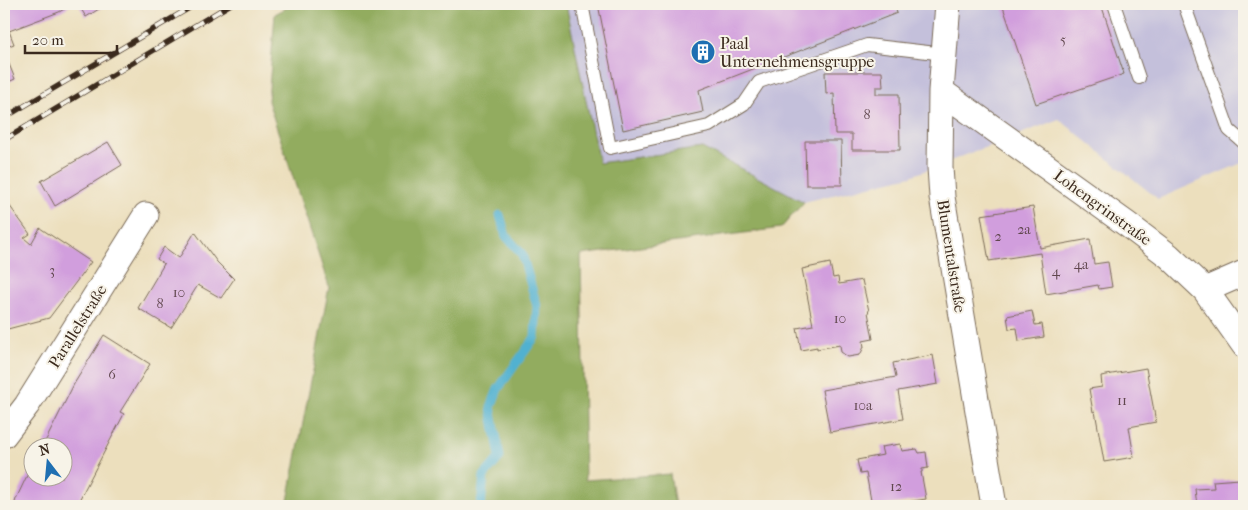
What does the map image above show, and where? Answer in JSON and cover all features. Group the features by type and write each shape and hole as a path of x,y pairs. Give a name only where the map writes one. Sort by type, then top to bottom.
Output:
{"street":[{"name":"Blumentalstraße","path":"948,4 941,91 940,167 942,197 994,506"},
{"name":"Lohengrinstraße","path":"941,91 1128,224 1168,256 1205,290 1244,345"},
{"name":"Parallelstraße","path":"4,435 27,405 146,215"},
{"path":"1205,290 1244,272"}],"lane":[{"path":"582,4 610,148 709,126 744,104 759,82 867,45 945,54"},
{"path":"1114,4 1139,78"},
{"path":"1184,4 1229,130 1244,143"}],"shaded area":[{"path":"566,4 1244,4 1244,162 1158,199 1059,119 911,176 804,202 702,148 599,163"}],"green space":[{"path":"294,4 566,4 599,163 702,148 804,202 781,228 581,255 585,480 670,474 675,506 287,506 329,287 268,101 275,14"}],"building":[{"path":"4,4 73,4 59,12 9,31 14,44 4,48"},
{"path":"78,4 107,4 86,17"},
{"name":"Paal Unternehmensgruppe","path":"598,4 894,4 897,13 699,90 703,112 623,130"},
{"path":"1002,4 1101,4 1124,74 1036,104"},
{"path":"1238,4 1244,4 1244,20"},
{"path":"4,55 15,79 4,84"},
{"path":"825,72 882,72 883,87 876,87 876,94 899,94 900,150 852,150 852,134 835,134 834,93 826,94"},
{"path":"805,141 841,141 842,185 806,185"},
{"path":"108,142 122,165 55,206 41,181"},
{"path":"4,198 30,234 24,238 31,244 40,228 91,262 49,318 4,330"},
{"path":"1033,207 1040,248 1090,239 1094,264 1108,262 1112,287 1099,289 1098,285 1046,294 1040,253 989,261 981,215"},
{"path":"195,232 217,262 234,279 221,298 198,285 171,328 138,308 164,264 157,259 164,247 179,258"},
{"path":"830,263 833,278 838,277 839,284 862,280 873,339 863,341 864,347 860,355 848,357 841,352 840,345 801,350 797,328 813,325 802,269"},
{"path":"1032,311 1035,325 1042,324 1044,337 1019,341 1017,328 1009,329 1007,316"},
{"path":"104,335 150,364 120,412 124,414 76,506 65,503 63,506 14,506 22,486 22,488 72,488 72,438 47,438 74,384"},
{"path":"933,355 938,384 898,391 903,419 830,432 822,390 896,377 893,363"},
{"path":"1146,368 1156,422 1129,427 1134,457 1104,462 1089,389 1102,387 1101,376"},
{"path":"900,444 902,451 917,449 919,453 926,452 928,468 922,469 921,472 926,499 872,506 866,473 860,474 857,460 883,455 881,447"},
{"path":"1240,479 1242,506 1197,506 1195,489 1214,488 1213,481"}],"waterway":[{"path":"481,506 484,476 500,457 491,407 498,389 535,337 537,306 522,254 506,236 500,215"}],"railway":[{"path":"4,118 196,4"},
{"path":"4,140 231,4"}],"place":[{"name":"Paal Unternehmensgruppe","path":"703,52"}]}
